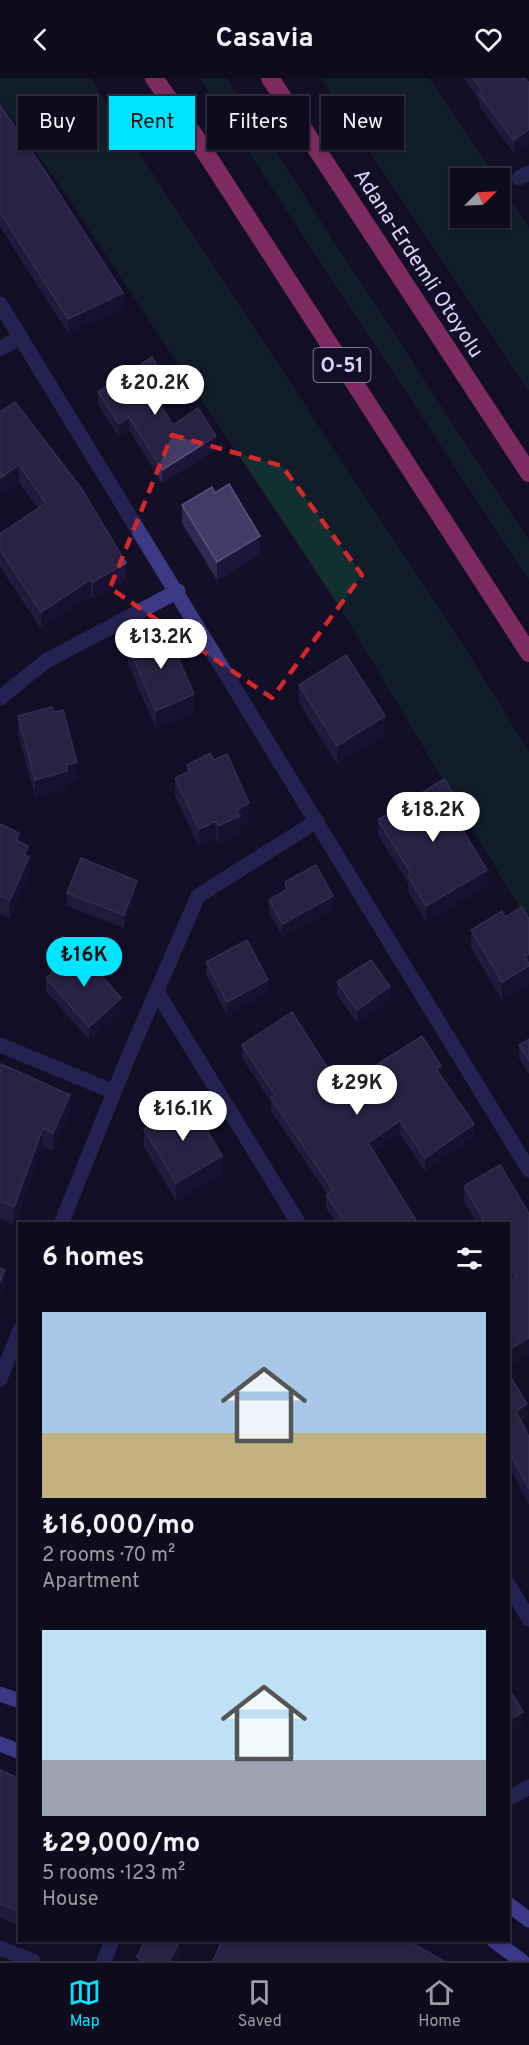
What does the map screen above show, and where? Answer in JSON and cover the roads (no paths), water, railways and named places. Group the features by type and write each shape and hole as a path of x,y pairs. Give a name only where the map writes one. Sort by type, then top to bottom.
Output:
{"highway":[{"name":"O-51","path":"154,78 194,135 529,653"},
{"name":"Adana-Erdemli Otoyolu","path":"270,78 529,474"}],"main road":[{"path":"0,1694 18,1700"},
{"path":"0,1744 18,1751"},
{"path":"510,1906 529,1920"},
{"path":"495,1942 522,1961"}],"street":[{"path":"0,304 178,591 529,1170"},
{"path":"0,349 21,337"},
{"path":"0,698 46,661 178,591"},
{"path":"63,1222 114,1092 198,896 317,821"},
{"path":"157,992 298,1222"},
{"path":"0,1045 114,1092"},
{"path":"0,1379 18,1335"},
{"path":"510,1587 529,1619"},
{"path":"510,1798 529,1787"},
{"path":"104,1961 112,1942"},
{"path":"0,1948 33,1961"}]}
